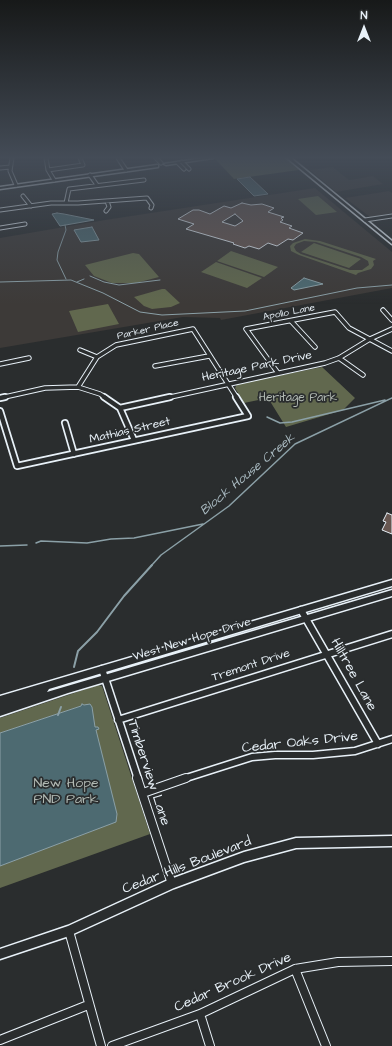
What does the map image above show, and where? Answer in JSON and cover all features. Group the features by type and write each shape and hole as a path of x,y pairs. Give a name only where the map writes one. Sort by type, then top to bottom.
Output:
{"main road":[{"path":"349,207 392,243"},
{"name":"West New Hope Drive","path":"0,700 392,583"},
{"name":"West New Hope Drive","path":"0,711 68,689 392,593"},
{"path":"0,711 4,705 39,694 47,686"},
{"name":"Cedar Hills Boulevard","path":"0,954 69,931 172,884 244,856 296,844 392,841"}],"street":[{"path":"0,210 25,207"},
{"path":"106,211 109,207"},
{"path":"365,220 392,216"},
{"path":"0,228 25,224"},
{"path":"383,310 392,320"},
{"name":"Apollo Lane","path":"278,373 246,329 336,312 350,328 370,339"},
{"path":"291,321 315,347"},
{"name":"Parker Place","path":"78,387 97,357 116,345 193,329 209,356"},
{"name":"Heritage Park Drive","path":"120,408 310,367 339,358 370,339 392,329"},
{"path":"370,339 392,351"},
{"path":"80,350 97,357"},
{"path":"155,366 209,356 228,384"},
{"path":"0,364 29,358"},
{"path":"339,358 364,376"},
{"name":"Mathias Street","path":"0,411 17,466 248,416 228,384"},
{"path":"0,398 45,388 78,387 100,394 120,408 134,440"},
{"path":"65,423 74,454"},
{"name":"Hilltree Lane","path":"301,610 378,744"},
{"name":"Tremont Drive","path":"118,720 392,634"},
{"name":"Timberview Lane","path":"102,669 172,884"},
{"name":"Cedar Oaks Drive","path":"143,794 208,770 252,758 275,755 313,755 355,751 392,739"},
{"path":"69,931 88,1005 101,1046"},
{"name":"Cedar Brook Drive","path":"112,1046 200,1014 295,969 338,962 392,961"},
{"path":"295,969 326,1046"},
{"path":"0,1040 88,1005"},
{"path":"200,1014 210,1046"}],"shaded area":[{"path":"192,207 338,207 392,252 392,288 221,320 220,318 183,317 0,348 0,238"},
{"path":"357,207 392,207 392,213 370,217"}],"green space":[{"path":"307,207 331,207 337,212 316,215"},
{"path":"305,239 320,241 376,259 373,261 374,265 371,269 356,275 291,251 290,246 293,243","holes":["304,241 316,242 361,257 368,261 369,265 362,270 350,270 301,254 296,251 294,247 296,244"]},
{"path":"314,243 361,259 349,268 301,252"},
{"path":"231,251 278,267 264,277 217,261"},
{"path":"133,253 139,254 159,277 136,283 112,283 94,276 85,265"},
{"path":"216,262 262,278 247,288 201,272"},
{"path":"165,289 180,303 171,307 152,309 144,306 134,297"},
{"path":"108,304 119,324 78,332 69,311"},
{"name":"Heritage Park","path":"322,367 355,398 343,410 286,427 268,398 244,403 235,388 237,384"},
{"name":"New Hope PND Park","path":"98,685 102,686 150,834 0,888 0,718"}],"water":[{"path":"57,213 94,220 60,226 52,214"},
{"path":"92,227 99,240 81,242 74,230"},
{"path":"304,278 323,284 294,290 291,288"},
{"name":"New Hope PND Park","path":"82,704 90,704 92,707 95,727 98,727 99,729 96,730 117,814 116,822 0,866 0,733 81,706"}],"building":[{"path":"223,207 274,208 268,212 284,217 281,218 283,220 280,222 292,226 289,228 303,233 293,240 288,239 277,246 268,243 259,249 249,246 245,248 233,244 234,243 186,229 194,224 178,219 193,210 199,210 210,214","holes":["235,214 243,221 235,226 222,222"]},
{"path":"387,513 392,515 392,534 382,530 386,522 383,521"}],"waterway":[{"path":"65,225 66,230 58,252 57,260 66,279"},
{"path":"90,276 104,282 119,285 160,280"},
{"path":"77,282 84,279"},
{"path":"0,282 71,280 103,293 140,312 162,315 245,311 357,288 392,285"},
{"name":"Block House Creek","path":"151,566 161,555 229,506 295,444 392,398"},
{"path":"267,417 280,423 292,422 385,400"},
{"name":"Block House Creek","path":"36,543 41,541 87,543 111,539 134,538 203,524"},
{"name":"Block House Creek","path":"0,546 27,545"},
{"path":"74,667 78,651 97,632 124,596 152,565"},
{"path":"58,715 61,707"}]}
